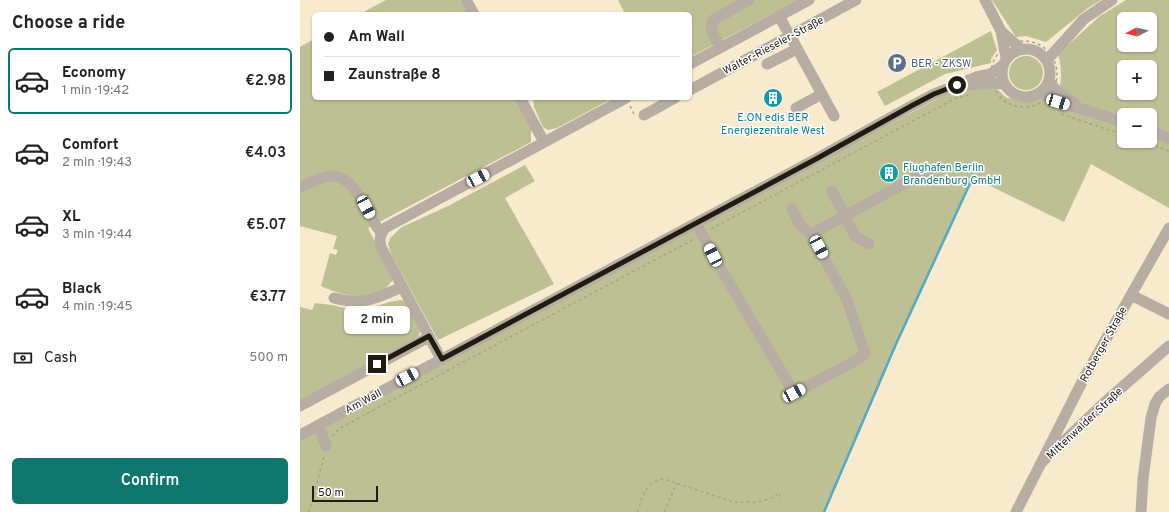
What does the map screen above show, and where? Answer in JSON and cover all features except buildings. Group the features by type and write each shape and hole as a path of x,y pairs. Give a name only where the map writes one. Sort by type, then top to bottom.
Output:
{"street":[{"path":"466,0 473,12"},
{"path":"720,47 712,31 711,25 713,20 750,0"},
{"path":"692,63 780,16 794,4 809,0"},
{"name":"Walter-Rieseler-Straße","path":"692,89 794,42 856,0"},
{"path":"985,0 1001,31 1013,46 1046,53"},
{"path":"1046,53 1072,32 1084,19 1112,0"},
{"path":"780,16 834,116"},
{"path":"767,64 794,42"},
{"path":"1004,62 1010,54 1013,46"},
{"path":"1013,46 1004,62 1002,78 1004,84 1013,94 1023,97 1029,97 1049,89"},
{"path":"1046,53 1049,66 1049,89 1058,102 1117,120"},
{"name":"Am Wall","path":"992,78 1004,62"},
{"name":"Am Wall","path":"300,435 934,94 976,77 992,78 1004,84"},
{"path":"796,108 822,94"},
{"path":"521,100 544,142"},
{"path":"442,359 381,247 381,233 385,228 622,100"},
{"path":"644,115 671,100"},
{"path":"1157,134 1169,138"},
{"path":"812,234 928,171"},
{"path":"300,187 319,178 333,176 341,178 355,190 375,226 381,233"},
{"path":"832,191 855,236 869,244"},
{"path":"696,223 716,261 794,393 859,359 865,353 847,300 812,234 800,225 792,209"},
{"name":"Rotberger Straße","path":"1041,463 1084,378 1169,228"},
{"path":"334,298 354,302 366,301 402,287"},
{"path":"1131,295 1169,314"},
{"path":"300,406 429,336"},
{"name":"Mittenwalder Straße","path":"1016,512 1041,463 1104,403 1169,346"},
{"path":"1141,512 1143,479 1151,418 1155,404 1159,397 1169,389"},
{"path":"319,425 326,446"}],"path":[{"path":"1026,41 1036,42 1046,53 1056,64 1058,76 1042,103 1028,107 1012,104 1004,100 995,92 992,78 992,67 996,57 1013,46 1026,41"},
{"path":"309,512 326,446 332,436 340,428 954,100 971,94"},
{"path":"1060,113 1117,133"},
{"path":"1157,146 1169,151"},
{"path":"637,512 647,486 655,480 664,479 733,502 757,502 769,499 780,493 780,497"},
{"path":"664,512 677,483"}],"green space":[{"path":"386,0 460,0 467,12 364,12"},
{"path":"618,0 798,0 692,56 692,12 624,12"},
{"path":"992,0 1101,0 1088,8 1046,42 1026,36 1016,37"},
{"path":"1126,0 1169,0 1169,208 1091,164 1064,222 972,177 896,344 823,512 300,512 300,439 950,92 978,87 997,89 1007,98 1029,100 1044,96 1060,86 1061,70 1058,54 1100,16"},
{"path":"991,31 997,50 991,59 991,63 945,74 885,106 877,92"},
{"path":"312,40 312,100 515,100 531,129 531,142 368,228 394,279 382,291 375,294 368,296 352,296 335,292 321,286 330,253 336,255 338,250 333,249 337,236 300,226 300,47"},
{"path":"1026,56 1038,61 1043,73 1038,85 1026,90 1014,85 1009,73 1014,61"},
{"path":"533,100 609,100 557,128 548,130 543,127 534,107"},
{"path":"525,165 535,181 505,198 554,284 438,340 391,254 388,244 391,237 402,227 448,206"},
{"path":"401,300 407,302 420,332 418,337 300,401 300,307 312,310 315,303 349,309 369,309 389,302"}],"waterway":[{"path":"824,512 896,344 973,177"}],"place":[{"name":"BER - ZKSW","path":"897,63"},
{"name":"E.ON edis BER Energiezentrale West","path":"773,98"},
{"name":"Flughafen Berlin Brandenburg GmbH","path":"889,173"}],"route":[{"path":"377,364 429,336 442,359 816,159 913,105 934,94 957,85"}]}
